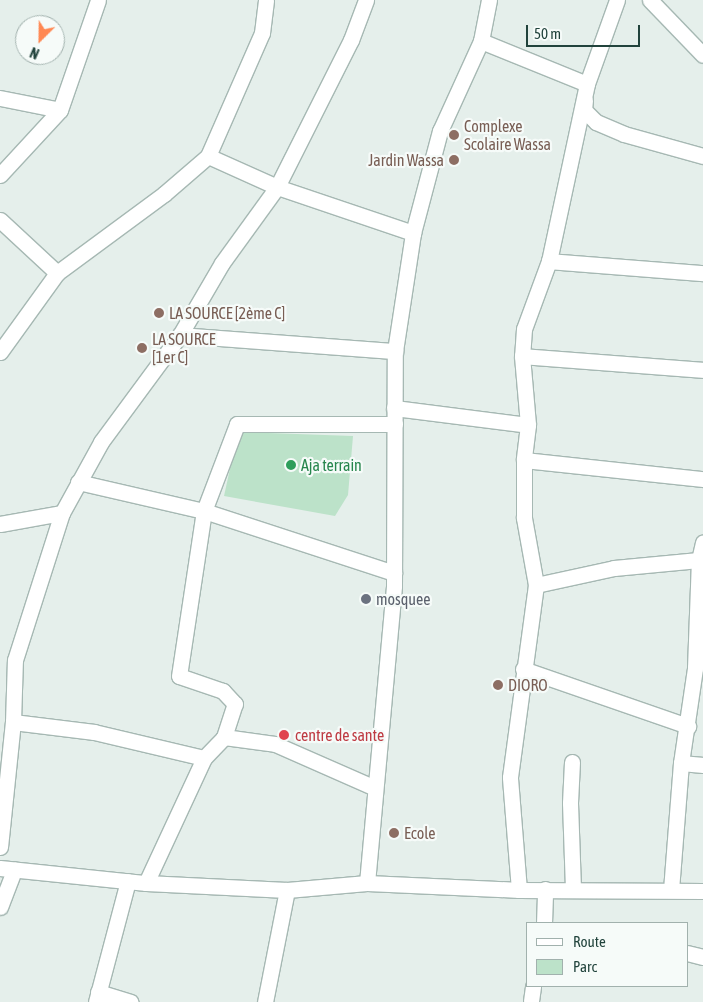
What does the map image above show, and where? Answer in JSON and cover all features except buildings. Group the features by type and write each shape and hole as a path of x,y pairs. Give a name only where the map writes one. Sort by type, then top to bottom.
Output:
{"street":[{"path":"0,175 60,110 98,0"},
{"path":"0,352 57,273 164,194 208,156 262,33 266,0"},
{"path":"0,847 13,722 15,660 62,513 101,442 180,335 222,263 277,187 351,40 366,0"},
{"path":"367,883 394,573 395,351 413,233 440,131 481,41 489,0"},
{"path":"519,890 510,777 523,669 536,585 524,518 524,460 528,425 522,356 524,329 549,260 587,84 617,0"},
{"path":"650,0 703,55"},
{"path":"481,41 587,84"},
{"path":"587,84 584,110 596,122 624,134 703,156"},
{"path":"0,98 60,110"},
{"path":"208,156 277,187 413,233"},
{"path":"0,220 57,273"},
{"path":"549,260 703,273"},
{"path":"180,335 395,351"},
{"path":"522,356 703,370"},
{"path":"394,408 528,425"},
{"path":"146,883 204,758 224,737 235,704 223,691 180,676 204,511 237,424 395,424"},
{"path":"524,460 703,479"},
{"path":"78,482 204,511 394,573"},
{"path":"0,524 62,513"},
{"path":"671,890 681,763 699,669 703,542"},
{"path":"536,585 614,568 701,566"},
{"path":"523,669 688,726"},
{"path":"13,722 94,732 204,758"},
{"path":"224,737 275,744 375,788"},
{"path":"572,762 570,796 573,889"},
{"path":"681,763 703,765"},
{"path":"0,907 7,869 146,883 287,890 367,883 519,890 703,891"},
{"path":"128,881 97,997 131,1002"},
{"path":"545,889 545,922"},
{"path":"269,1002 287,890"},
{"path":"688,953 703,957"}],"green space":[{"name":"Aja terrain","path":"238,432 353,436 348,495 335,516 224,496"}],"place":[{"name":"Complexe Scolaire Wassa","path":"454,135"},
{"name":"Jardin Wassa","path":"454,160"},
{"name":"LA SOURCE [2ème C]","path":"159,313"},
{"name":"LA SOURCE [1er C]","path":"142,348"},
{"name":"Aja terrain","path":"291,465"},
{"name":"mosquee","path":"366,599"},
{"name":"DIORO","path":"498,685"},
{"name":"centre de sante","path":"284,735"},
{"name":"Ecole","path":"394,833"}]}
